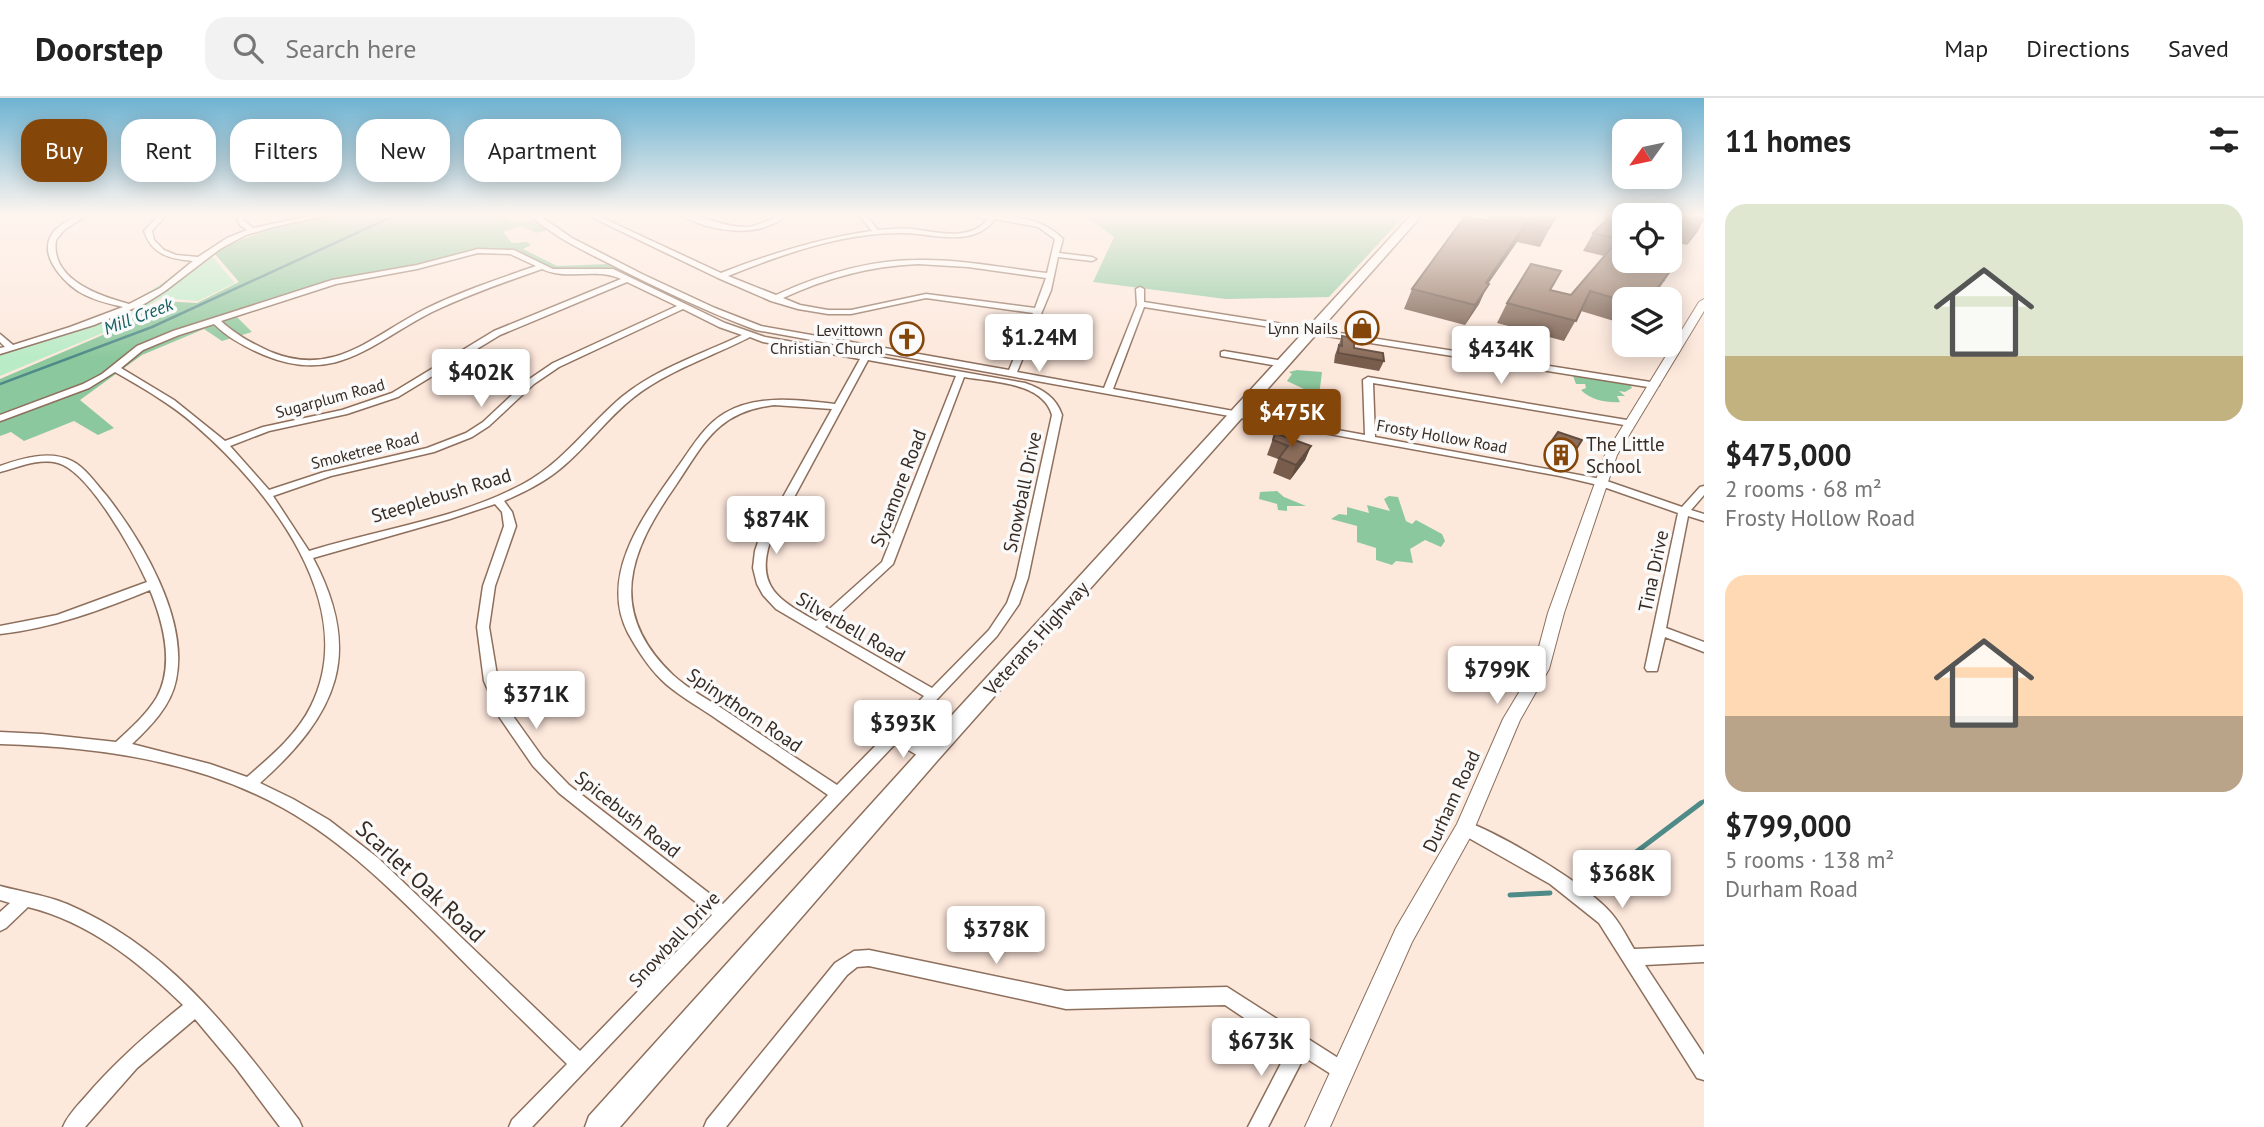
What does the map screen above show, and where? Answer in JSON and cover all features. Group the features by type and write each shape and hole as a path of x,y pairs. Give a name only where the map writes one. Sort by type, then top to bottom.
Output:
{"main road":[{"name":"Veterans Highway","path":"600,1127 929,755 1375,262"},
{"name":"Durham Road","path":"1317,1127 1404,935 1465,828 1512,719 1541,669 1556,613 1611,456 1704,302"}],"street":[{"path":"57,262 76,288 130,307"},
{"path":"0,351 130,307 150,297 197,262"},
{"name":"Snowball Drive","path":"0,418 86,386 151,342 346,279 434,262"},
{"name":"Snowball Drive","path":"520,1127 993,633 1013,604 1022,578 1057,415 1050,400 1031,388 748,335 628,279 602,270 552,271 531,262"},
{"name":"Frosty Hollow Road","path":"618,262 749,325 1601,482 1704,518"},
{"path":"692,262 774,299 797,307 836,313 860,311 926,296 1039,311"},
{"path":"722,276 757,262"},
{"path":"774,299 815,282 895,263 929,262"},
{"path":"930,262 1051,276"},
{"path":"1012,373 1039,311 1055,262"},
{"path":"215,320 242,342 279,361 295,365 326,363 349,356 443,304 541,267"},
{"name":"Sugarplum Road","path":"224,445 266,429 344,412 395,395 498,333 628,279"},
{"path":"1108,390 1140,304 1140,289"},
{"path":"1140,304 1654,385"},
{"name":"Smoketree Road","path":"267,494 328,474 430,450 469,435 486,424 531,382 556,365 684,306"},
{"name":"Steeplebush Road","path":"306,556 497,499 525,487 558,467 634,392 748,335"},
{"path":"0,337 11,348"},
{"path":"1224,354 1284,364"},
{"name":"Silverbell Road","path":"865,357 764,542 758,562 760,578 772,599 816,628 932,694"},
{"path":"114,368 156,391 224,445 267,494 306,556 319,582 332,621 328,675 317,709 294,742 249,784"},
{"name":"Sycamore Road","path":"816,628 864,587 889,560 961,373"},
{"path":"1370,438 1368,380 1630,423"},
{"name":"Spinythorn Road","path":"837,407 791,401 763,403 730,413 716,423 641,530 628,560 624,588 631,625 637,637 648,656 670,680 837,793"},
{"path":"0,469 42,459 59,460 74,466 107,503 133,543 153,584 167,624 173,655 170,682 155,710 120,747"},
{"name":"Tina Drive","path":"1652,668 1684,511 1704,489"},
{"name":"Spicebush Road","path":"497,499 507,512 510,526 489,586 483,627 491,681 507,718 538,762 564,789 722,913"},
{"path":"0,630 54,620 153,584"},
{"path":"1659,630 1704,647"},
{"path":"894,734 929,755"},
{"name":"Scarlet Oak Road","path":"0,738 120,747 164,757 249,784 309,815 374,864 580,1064"},
{"path":"1465,828 1547,872 1587,901 1605,918 1704,1070"},
{"path":"0,893 60,909 131,946 198,1006 292,1127"},
{"path":"0,923 24,900"},
{"path":"1630,957 1704,954"},
{"path":"714,1127 841,969 854,959 869,958 1066,1000 1227,996 1342,1072"},
{"path":"73,1127 108,1083 134,1057 198,1006"},
{"path":"1258,1127 1300,1046"}],"green space":[{"path":"197,262 217,262 235,283 198,301 161,298 105,332 0,376 0,353 109,316"},
{"path":"222,262 438,262 348,281 237,317 252,332 222,341 204,329 142,355 80,400 114,428 98,435 74,421 24,441 11,432 0,436 0,379 105,334 162,301 197,303 239,282"},
{"path":"526,262 549,262 557,266 609,264 626,271 622,273 548,272"},
{"path":"1102,262 1361,262 1329,297 1226,299 1093,282"},
{"path":"1289,372 1322,372 1319,396 1313,396 1287,381 1292,374"},
{"path":"1572,373 1629,382 1632,388 1625,392 1619,391 1625,396 1617,396 1620,402 1599,400 1581,390 1586,388 1585,384 1576,384"},
{"path":"1277,491 1284,497 1306,506 1287,506 1287,511 1278,510 1277,504 1259,499 1260,492"},
{"path":"1389,496 1398,497 1406,521 1412,524 1416,520 1442,534 1445,541 1441,547 1425,540 1410,549 1413,563 1396,561 1392,565 1376,560 1376,548 1357,542 1357,526 1331,519 1339,514 1347,515 1347,507 1369,513 1367,505 1390,511 1384,499"}],"building":[{"path":"1432,262 1500,262 1475,305 1412,289"},
{"path":"1599,262 1612,262 1612,273 1669,273 1658,287 1612,287 1612,297 1590,291 1576,321 1507,303 1531,264 1561,271 1550,290 1571,295"},
{"path":"1342,336 1354,338 1354,348 1383,353 1384,361 1338,353 1339,345 1342,346"},
{"path":"1558,432 1582,440 1573,454 1560,450 1562,446 1551,442"},
{"path":"1275,433 1311,446 1296,465 1279,458 1288,446 1273,440"}],"waterway":[{"name":"Mill Creek","path":"0,384 152,327 293,262"},
{"path":"1595,883 1701,803"},
{"path":"1510,895 1550,893"}],"place":[{"name":"Lynn Nails","path":"1362,328"},
{"name":"Levittown Christian Church","path":"907,339"},
{"name":"The Little School","path":"1561,455"}]}
